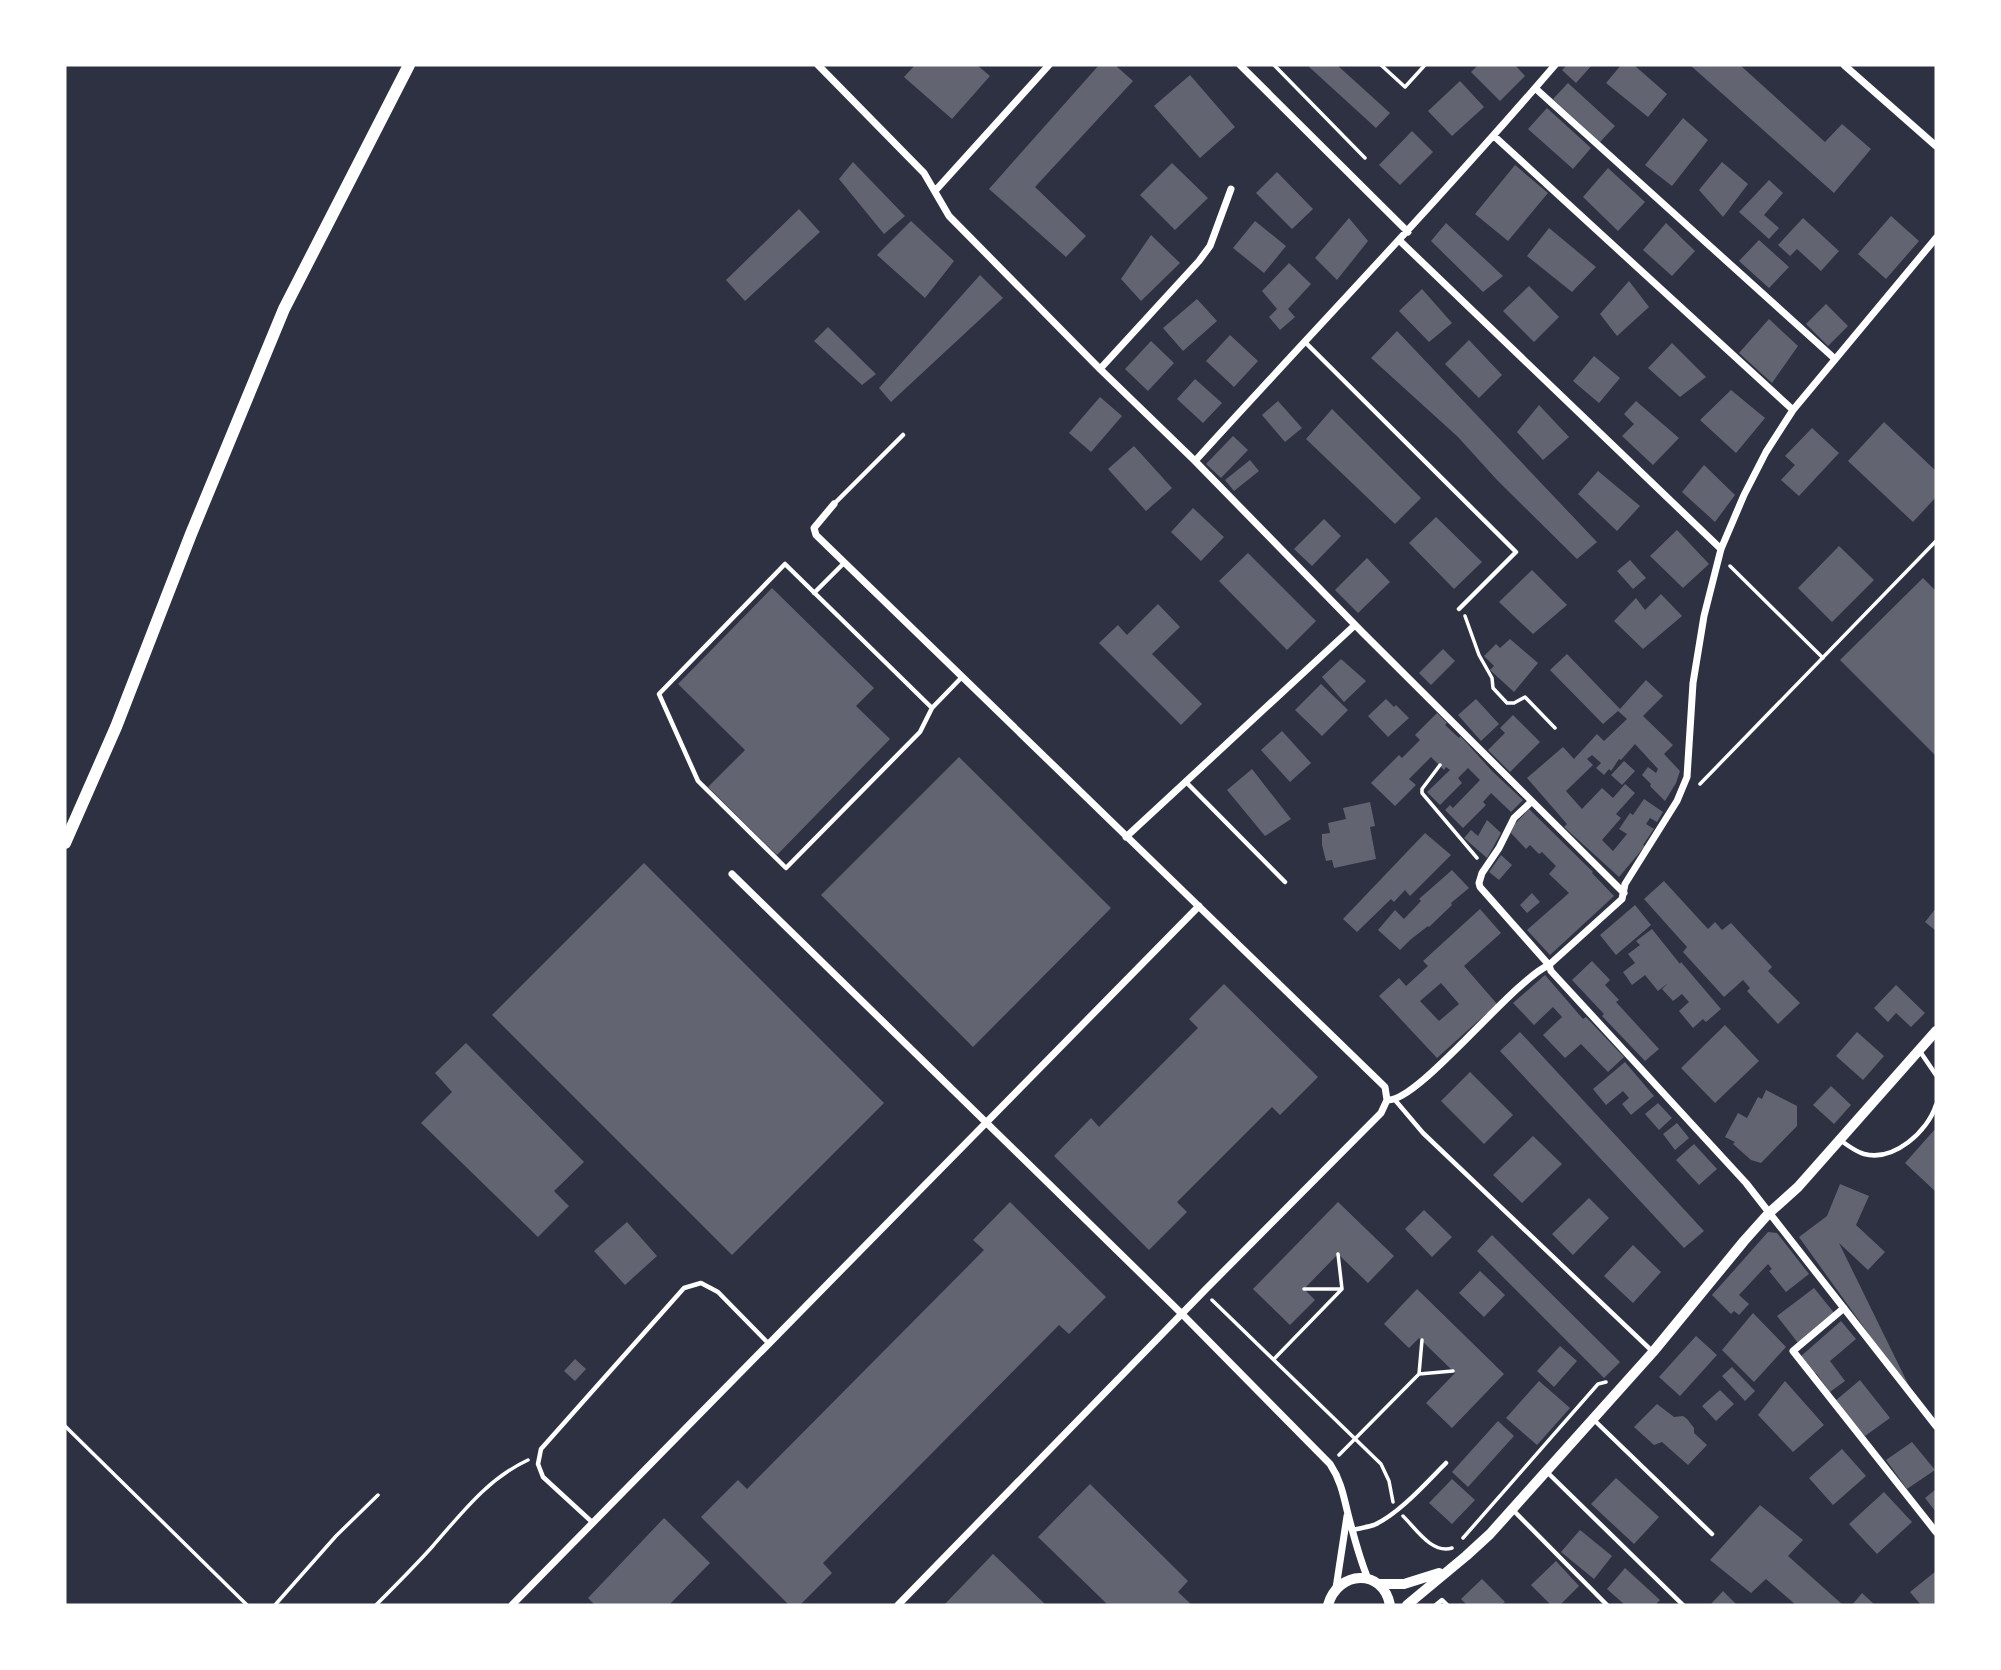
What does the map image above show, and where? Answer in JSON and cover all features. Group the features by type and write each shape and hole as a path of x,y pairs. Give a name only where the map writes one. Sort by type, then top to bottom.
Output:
{"main road":[{"path":"65,843 116,727 191,534 284,309 410,65"}],"street":[{"path":"818,65 924,173 949,216 1624,893"},
{"path":"935,191 1049,65"},
{"path":"1240,65 1408,232"},
{"path":"1195,461 1400,241 1555,65"},
{"path":"1844,65 1936,146"},
{"path":"1535,88 1835,359"},
{"path":"1494,136 1793,410"},
{"path":"1100,369 1210,246 1231,189"},
{"path":"898,1605 1391,1100 1413,1089 1518,990 1620,901 1625,884 1677,801 1687,777 1693,683 1704,616 1721,549 1744,495 1766,452 1793,410 1936,238"},
{"path":"1400,241 1721,549"},
{"path":"834,503 814,528 816,535 1385,1087 1391,1100"},
{"path":"1126,836 1355,625"},
{"path":"1531,802 1514,818 1480,878 1480,887 1549,965 1551,971 1740,1177 1936,1426"},
{"path":"732,874 1182,1314 1330,1464 1343,1489 1357,1551 1373,1581 1385,1592 1390,1605"},
{"path":"512,1605 1199,906"},
{"path":"1407,1605 1478,1546 1512,1510 1653,1352 1769,1213 1798,1187 1936,1031"},
{"path":"1844,1308 1793,1351 1936,1532"},
{"path":"1336,1588 1347,1511"},
{"path":"1328,1605 1336,1588 1350,1579 1404,1584 1431,1577 1454,1566"}],"lane":[{"path":"1304,341 1516,552 1459,610"},
{"path":"834,503 903,435"},
{"path":"814,593 844,563"},
{"path":"932,708 785,564 659,694 698,782 786,868 920,732 932,708 962,677"},
{"path":"1186,781 1285,882"},
{"path":"1919,1050 1936,1075"},
{"path":"1391,1100 1653,1352"},
{"path":"1839,1140 1864,1154 1880,1154 1897,1149 1918,1136 1928,1124 1936,1105"},
{"path":"593,1523 543,1477 538,1464 541,1449 684,1288 701,1283 718,1292 769,1344"},
{"path":"1593,1420 1712,1534"},
{"path":"1353,1530 1374,1525 1396,1509 1446,1463"},
{"path":"1546,1471 1683,1605"},
{"path":"1512,1510 1607,1605"},
{"path":"1436,1605 1441,1600 1447,1605"}],"path":[{"path":"1274,65 1365,158"},
{"path":"1381,65 1405,87 1425,65"},
{"path":"1700,784 1936,541"},
{"path":"1730,566 1823,658"},
{"path":"1459,610 1465,617 1479,655 1492,678 1493,688 1507,703 1514,704 1525,697 1555,728"},
{"path":"1440,765 1422,789 1422,793 1471,854 1486,867"},
{"path":"1338,1254 1342,1289"},
{"path":"1304,1289 1342,1289"},
{"path":"1274,1359 1342,1289"},
{"path":"1204,1291 1381,1464 1389,1481 1396,1509 1432,1545 1440,1549 1449,1550 1456,1546 1598,1384 1606,1382"},
{"path":"1419,1374 1422,1340"},
{"path":"1330,1464 1419,1374 1453,1371"},
{"path":"65,1426 247,1605"},
{"path":"376,1605 410,1572 478,1495 500,1475 539,1456"},
{"path":"275,1605 336,1536 378,1495"}],"building":[{"path":"915,65 977,65 990,76 952,119 904,77"},
{"path":"1099,65 1115,65 1133,81 1035,187 1086,236 1066,257 989,189"},
{"path":"1307,65 1337,65 1390,113 1376,128"},
{"path":"1478,65 1515,65 1525,76 1500,101 1471,72"},
{"path":"1567,65 1592,65 1576,83 1562,70"},
{"path":"1621,65 1634,65 1667,94 1648,117 1606,83"},
{"path":"1690,65 1740,65 1825,142 1842,124 1871,149 1834,193"},
{"path":"1190,75 1235,127 1200,158 1154,106"},
{"path":"1460,81 1484,107 1452,136 1428,111"},
{"path":"1568,83 1615,126 1600,142 1553,99"},
{"path":"1547,108 1591,148 1573,169 1528,129"},
{"path":"1683,118 1708,140 1672,186 1645,165"},
{"path":"1412,131 1433,152 1400,185 1379,165"},
{"path":"853,162 905,216 884,234 839,179"},
{"path":"1722,162 1748,184 1723,217 1699,190"},
{"path":"1172,163 1208,198 1175,230 1140,195"},
{"path":"1515,165 1548,193 1508,241 1475,214"},
{"path":"1608,168 1645,202 1618,231 1583,197"},
{"path":"1277,172 1313,209 1292,229 1256,193"},
{"path":"1769,180 1783,193 1764,215 1779,228 1769,239 1739,212"},
{"path":"799,209 820,232 745,301 726,280"},
{"path":"1891,216 1919,241 1886,279 1858,254"},
{"path":"1349,218 1368,241 1337,280 1315,258"},
{"path":"1803,218 1839,251 1821,271 1797,249 1790,256 1778,245"},
{"path":"911,221 954,261 925,298 877,255"},
{"path":"1255,221 1286,246 1264,273 1233,248"},
{"path":"1446,223 1503,276 1483,292 1431,241"},
{"path":"1666,223 1695,251 1672,276 1643,250"},
{"path":"1549,228 1596,267 1572,292 1527,256"},
{"path":"1151,235 1180,263 1141,301 1121,279"},
{"path":"1759,240 1789,267 1769,288 1739,261"},
{"path":"1289,263 1311,284 1288,309 1295,317 1280,330 1269,317 1277,309 1262,291"},
{"path":"980,275 1003,298 891,402 879,388"},
{"path":"1629,281 1649,307 1617,336 1600,314"},
{"path":"1529,286 1559,317 1534,342 1503,311"},
{"path":"1422,289 1452,323 1429,342 1399,311"},
{"path":"1197,299 1217,321 1183,351 1163,328"},
{"path":"1826,304 1848,326 1828,346 1806,324"},
{"path":"1769,319 1798,346 1772,383 1739,353"},
{"path":"828,327 876,374 862,385 814,341"},
{"path":"1397,331 1597,542 1577,559 1497,480 1458,437 1371,358"},
{"path":"1230,335 1258,361 1234,387 1206,361"},
{"path":"1469,340 1502,375 1479,398 1445,364"},
{"path":"1151,341 1174,363 1148,391 1125,369"},
{"path":"1672,343 1706,377 1680,397 1648,368"},
{"path":"1594,356 1620,378 1599,403 1573,381"},
{"path":"1195,379 1222,403 1203,423 1177,399"},
{"path":"1731,390 1765,418 1736,453 1700,420"},
{"path":"1100,397 1122,416 1091,452 1069,433"},
{"path":"1278,401 1302,428 1285,442 1262,415"},
{"path":"1636,401 1679,438 1653,465 1622,436 1634,424 1624,414"},
{"path":"1539,405 1569,437 1543,460 1517,432"},
{"path":"1332,409 1421,498 1395,524 1306,439"},
{"path":"1884,422 1936,471 1936,497 1913,522 1848,461"},
{"path":"1812,428 1839,453 1799,496 1781,480 1795,465 1785,456"},
{"path":"1233,436 1248,450 1221,478 1206,464"},
{"path":"1134,446 1172,488 1146,511 1108,469"},
{"path":"1250,460 1259,471 1234,491 1225,480"},
{"path":"1704,465 1735,495 1715,522 1682,492"},
{"path":"1598,471 1640,506 1617,531 1578,494"},
{"path":"1193,508 1224,537 1201,561 1171,532"},
{"path":"1436,517 1482,562 1454,589 1409,543"},
{"path":"1324,519 1341,536 1312,566 1294,549"},
{"path":"1677,530 1709,564 1683,588 1650,556"},
{"path":"1839,546 1874,580 1832,622 1798,588"},
{"path":"1248,553 1316,621 1287,650 1219,581"},
{"path":"1367,558 1390,582 1358,613 1335,590"},
{"path":"1630,560 1646,578 1633,589 1617,571"},
{"path":"1532,570 1567,605 1533,634 1499,602"},
{"path":"1923,578 1936,591 1936,756 1840,660"},
{"path":"772,588 874,688 856,706 890,739 777,855 708,787 745,750 678,684"},
{"path":"1661,594 1682,616 1643,649 1614,621 1636,598 1645,610"},
{"path":"1158,604 1180,627 1152,654 1202,704 1181,725 1099,643 1118,625 1127,635"},
{"path":"1510,639 1538,663 1514,692 1490,670 1494,666 1484,656 1496,644 1500,648"},
{"path":"1443,649 1455,661 1431,685 1419,673"},
{"path":"1567,654 1620,709 1646,680 1663,696 1643,716 1673,745 1664,754 1680,771 1665,801 1642,775 1648,767 1656,773 1658,769 1635,744 1611,771 1609,769 1604,775 1596,768 1601,763 1592,755 1587,759 1593,765 1566,791 1582,809 1602,788 1613,798 1625,784 1635,793 1616,814 1621,818 1602,840 1613,851 1627,834 1619,829 1644,799 1663,812 1657,822 1650,818 1646,824 1654,829 1643,845 1645,846 1619,877 1564,827 1567,824 1527,778 1563,747 1574,759 1597,734 1604,741 1627,719 1618,711 1603,724 1550,670"},
{"path":"1341,659 1366,681 1344,702 1322,677"},
{"path":"1321,684 1348,710 1322,736 1295,710"},
{"path":"1386,699 1409,718 1388,737 1368,716"},
{"path":"1476,699 1499,724 1481,741 1458,715"},
{"path":"1437,713 1447,723 1445,725 1459,738 1460,736 1523,800 1511,812 1491,793 1483,802 1486,805 1463,828 1445,810 1450,805 1453,808 1480,780 1468,768 1458,778 1462,783 1440,805 1427,792 1450,770 1446,767 1444,770 1431,757 1409,779 1416,785 1395,806 1371,783 1399,755 1402,758 1420,740 1415,735"},
{"path":"1513,715 1540,742 1510,772 1488,750 1505,733 1500,728"},
{"path":"1282,731 1311,763 1290,782 1261,750"},
{"path":"959,757 1111,908 973,1047 821,895"},
{"path":"1624,761 1635,771 1622,785 1611,775"},
{"path":"1252,769 1291,819 1265,836 1227,790"},
{"path":"1370,802 1375,826 1370,827 1376,859 1334,868 1332,860 1326,861 1322,845 1322,834 1330,833 1328,823 1346,819 1343,808"},
{"path":"1529,809 1614,896 1550,955 1527,930 1569,893 1549,874 1556,866 1530,845 1526,849 1511,833 1514,825"},
{"path":"1487,820 1501,833 1487,858 1464,838 1471,830 1478,836"},
{"path":"1425,833 1451,855 1410,896 1405,890 1394,902 1391,899 1357,932 1343,919"},
{"path":"1501,855 1512,865 1499,880 1489,872"},
{"path":"644,863 884,1103 732,1255 492,1015"},
{"path":"1452,870 1469,888 1429,927 1400,950 1378,930 1395,910 1404,919 1421,901 1419,899"},
{"path":"1664,881 1708,929 1715,922 1722,930 1731,923 1772,967 1768,971 1800,1003 1778,1024 1747,991 1750,988 1743,980 1724,997 1683,952 1687,947 1644,899"},
{"path":"1532,893 1540,902 1527,913 1520,905"},
{"path":"1635,905 1651,925 1616,955 1600,935"},
{"path":"1936,908 1936,931 1925,922"},
{"path":"1480,909 1501,933 1464,966 1497,1004 1437,1058 1379,996 1399,978 1406,986 1428,966 1423,961","holes":["1441,983 1459,1004 1439,1021 1420,1001"]},
{"path":"1652,929 1721,1009 1706,1022 1703,1019 1693,1028 1679,1011 1689,1002 1682,994 1673,1001 1662,989 1668,983 1658,991 1645,975 1632,985 1623,972 1635,963 1628,954 1640,945 1636,941"},
{"path":"1592,961 1610,980 1605,985 1619,1000 1616,1002 1659,1049 1645,1061 1572,980"},
{"path":"1545,975 1583,1019 1586,1017 1624,1057 1608,1072 1581,1044 1565,1058 1543,1035 1562,1017 1553,1007 1534,1025 1513,1003"},
{"path":"1224,984 1318,1077 1280,1115 1272,1107 1177,1202 1187,1212 1149,1250 1054,1156 1091,1118 1099,1127 1198,1028 1189,1019"},
{"path":"1896,985 1925,1013 1911,1027 1896,1013 1888,1022 1874,1008"},
{"path":"1725,1025 1759,1061 1715,1103 1681,1068"},
{"path":"1520,1032 1704,1231 1684,1248 1500,1051"},
{"path":"1857,1032 1884,1056 1863,1080 1836,1056"},
{"path":"466,1043 584,1162 554,1191 569,1206 538,1237 421,1123 452,1092 435,1073"},
{"path":"1625,1062 1654,1096 1631,1115 1622,1104 1629,1098 1623,1091 1606,1105 1593,1089"},
{"path":"1470,1072 1513,1115 1484,1144 1441,1101"},
{"path":"1831,1086 1851,1105 1834,1124 1813,1105"},
{"path":"1766,1090 1797,1106 1797,1126 1761,1163 1751,1160 1733,1144 1735,1142 1725,1137 1738,1113 1747,1118 1758,1097 1762,1099"},
{"path":"1658,1103 1672,1118 1659,1130 1645,1114"},
{"path":"1677,1123 1689,1138 1675,1150 1663,1134"},
{"path":"1936,1128 1936,1192 1905,1163"},
{"path":"1533,1136 1562,1164 1522,1203 1493,1175"},
{"path":"1694,1144 1717,1169 1699,1185 1676,1160"},
{"path":"1840,1184 1869,1196 1856,1225 1885,1252 1868,1270 1839,1243 1911,1393 1799,1237 1827,1216"},
{"path":"1589,1198 1609,1218 1573,1255 1552,1234"},
{"path":"1010,1202 1106,1297 1069,1334 1059,1325 823,1563 832,1573 800,1605 789,1605 701,1517 738,1480 747,1489 984,1250 973,1240"},
{"path":"1338,1202 1394,1256 1368,1283 1338,1254 1304,1289 1315,1300 1290,1325 1253,1289"},
{"path":"1424,1210 1452,1237 1432,1257 1405,1229"},
{"path":"627,1222 657,1256 625,1285 594,1251"},
{"path":"1768,1232 1777,1233 1809,1274 1786,1292 1769,1271 1772,1269 1768,1264 1739,1295 1749,1304 1739,1315 1734,1311 1731,1314 1712,1295"},
{"path":"1492,1235 1620,1362 1604,1378 1477,1251"},
{"path":"1633,1245 1661,1272 1633,1303 1604,1276"},
{"path":"1480,1271 1505,1295 1484,1317 1459,1293"},
{"path":"1814,1288 1835,1314 1798,1343 1777,1316"},
{"path":"1417,1289 1504,1374 1452,1428 1426,1403 1455,1373 1419,1338 1409,1348 1384,1324"},
{"path":"1753,1313 1786,1347 1754,1382 1722,1350"},
{"path":"1841,1321 1856,1339 1830,1361 1845,1381 1830,1392 1800,1357"},
{"path":"1696,1336 1717,1355 1680,1396 1659,1377"},
{"path":"1560,1346 1577,1361 1554,1387 1537,1371"},
{"path":"575,1359 586,1369 575,1381 564,1371"},
{"path":"1732,1367 1755,1391 1745,1401 1722,1376"},
{"path":"1860,1380 1890,1418 1865,1436 1835,1401"},
{"path":"1539,1381 1570,1408 1537,1445 1506,1418"},
{"path":"1785,1381 1824,1425 1793,1452 1758,1415"},
{"path":"1720,1390 1734,1404 1716,1421 1702,1406"},
{"path":"1657,1404 1674,1417 1683,1416 1687,1419 1694,1428 1694,1433 1707,1445 1688,1465 1662,1442 1654,1445 1634,1427"},
{"path":"1498,1421 1514,1436 1468,1487 1452,1472"},
{"path":"1912,1442 1935,1470 1907,1489 1886,1460"},
{"path":"1842,1449 1866,1476 1833,1505 1809,1478"},
{"path":"1616,1478 1659,1517 1634,1544 1591,1504"},
{"path":"1452,1479 1475,1500 1452,1524 1429,1503"},
{"path":"1090,1484 1188,1581 1178,1592 1192,1605 1108,1605 1038,1537"},
{"path":"1936,1489 1936,1512 1925,1498"},
{"path":"1884,1492 1912,1522 1877,1554 1849,1524"},
{"path":"1760,1505 1803,1540 1788,1556 1843,1605 1796,1605 1766,1579 1751,1593 1710,1560"},
{"path":"664,1518 710,1563 669,1605 595,1605 588,1598"},
{"path":"1580,1530 1612,1556 1594,1579 1561,1552"},
{"path":"993,1554 1046,1605 944,1605"},
{"path":"1556,1561 1579,1586 1560,1605 1551,1605 1531,1585"},
{"path":"1625,1568 1660,1600 1655,1605 1625,1605 1607,1589"},
{"path":"1936,1571 1936,1605 1921,1605 1910,1592"},
{"path":"1482,1579 1505,1602 1501,1605 1467,1605 1461,1599"},
{"path":"1723,1591 1737,1605 1710,1605"},
{"path":"1862,1593 1875,1605 1852,1605"}]}
